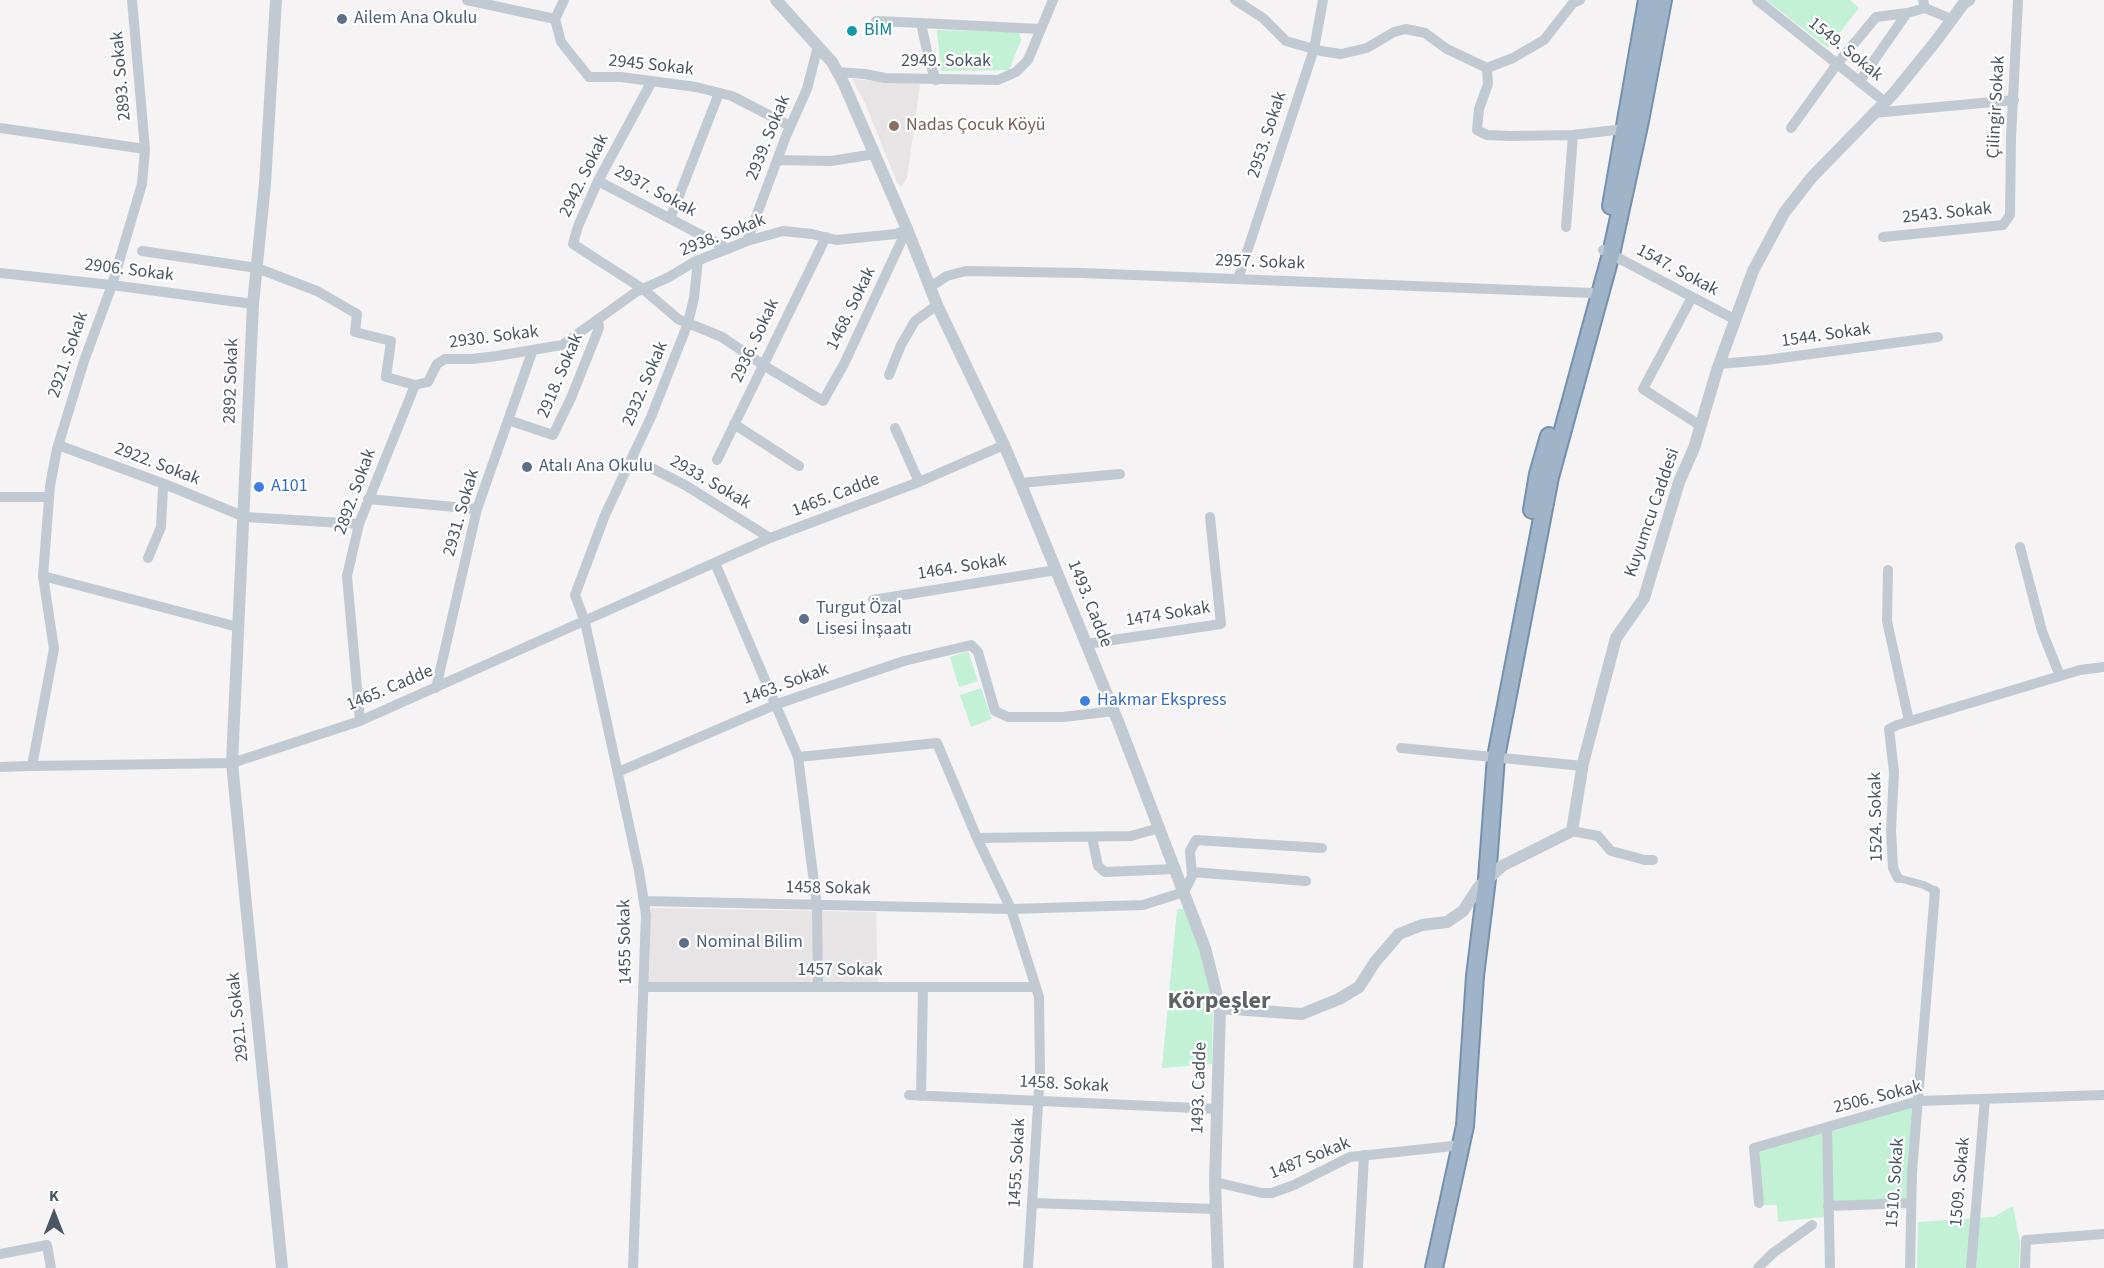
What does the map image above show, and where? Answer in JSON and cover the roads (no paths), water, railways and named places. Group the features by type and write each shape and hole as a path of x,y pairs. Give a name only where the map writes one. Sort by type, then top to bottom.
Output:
{"highway":[{"path":"1434,1268 1465,1126 1492,757 1538,474 1607,252 1624,129 1647,0"},
{"path":"1492,757 1550,477 1640,121 1663,0"},
{"path":"1428,1268 1457,1127 1482,883"}],"street":[{"name":"2893. Sokak","path":"132,0 145,149"},
{"name":"2892 Sokak","path":"232,763 253,304 265,184 276,0"},
{"path":"467,0 555,19 564,0"},
{"name":"1493. Cadde","path":"776,0 818,46 838,72 907,229 937,305 1020,483 1114,711 1205,948 1221,1008 1215,1182 1218,1268"},
{"name":"2949. Sokak","path":"838,72 885,78 998,80 1016,72 1028,60 1053,0"},
{"path":"1235,0 1263,18 1286,41 1314,49 1341,54 1367,48 1394,32 1406,29 1425,33 1447,49 1487,68 1513,58 1544,40 1573,3 1580,0"},
{"name":"2953. Sokak","path":"1238,279 1314,49 1323,0"},
{"name":"1549. Sokak","path":"1757,0 1885,102"},
{"name":"Çilingir Sokak","path":"2010,215 2018,0"},
{"name":"Kuyumcu Caddesi","path":"1572,831 1583,766 1616,638 1644,598 1678,482 1694,448 1719,364 1754,271 1784,213 1812,177 1885,102 1966,2"},
{"path":"1791,128 1837,64 1876,17 1907,13 1924,4 1951,19"},
{"path":"1859,82 1907,13"},
{"name":"2945 Sokak","path":"555,19 561,42 589,77 652,81 696,87 732,96 790,126"},
{"path":"876,21 1040,29"},
{"path":"921,23 936,80"},
{"name":"2939. Sokak","path":"747,241 790,126 807,89 818,46"},
{"path":"1487,68 1488,84 1479,109 1477,130 1487,135 1573,135 1624,129"},
{"name":"2942. Sokak","path":"643,289 573,244 578,226 598,181 652,81"},
{"path":"670,219 719,93"},
{"path":"1873,113 2014,100"},
{"path":"0,128 145,149"},
{"path":"1566,227 1573,135"},
{"name":"2921. Sokak","path":"43,576 49,497 58,445 84,361 112,285 142,184 145,149"},
{"path":"777,160 831,160 875,154"},
{"name":"2937. Sokak","path":"598,181 728,249"},
{"name":"2543. Sokak","path":"1883,237 2002,225 2010,215"},
{"name":"2938. Sokak","path":"597,319 636,292 698,260 747,241 783,231 836,240 896,234 907,229"},
{"name":"1468. Sokak","path":"763,366 823,401 844,364 907,229"},
{"name":"2936. Sokak","path":"717,460 826,237"},
{"path":"142,250 257,268 317,291 357,314 355,332 391,341 386,377 415,385"},
{"name":"1547. Sokak","path":"1607,252 1736,320"},
{"name":"2932. Sokak","path":"585,622 575,594 605,516 651,417 688,323 694,298 698,260"},
{"name":"2957. Sokak","path":"930,287 947,276 966,271 1593,292"},
{"name":"2906. Sokak","path":"0,273 253,304"},
{"path":"643,289 678,319 722,337 763,366"},
{"path":"1692,297 1642,389 1701,426"},
{"path":"889,375 901,345 915,321 937,305"},
{"name":"2930. Sokak","path":"415,385 428,381 437,364 445,359 472,359 562,345 597,319"},
{"name":"2918. Sokak","path":"508,420 553,435 571,398 599,328 597,319"},
{"name":"1544. Sokak","path":"1719,364 1938,337"},
{"name":"2931. Sokak","path":"436,688 477,509 532,351"},
{"name":"2892. Sokak","path":"360,721 347,576 358,524 415,385"},
{"path":"734,424 799,466"},
{"path":"895,428 919,482"},
{"name":"2922. Sokak","path":"58,445 167,485 244,517 358,524"},
{"name":"1465. Cadde","path":"0,767 232,763 360,721 770,538 919,482 1004,445"},
{"name":"2933. Sokak","path":"632,458 685,485 770,538"},
{"path":"1020,483 1120,474"},
{"path":"148,558 161,527 163,487 167,485"},
{"path":"0,496 49,497"},
{"path":"368,499 477,509"},
{"name":"1474 Sokak","path":"1086,644 1221,624 1210,517"},
{"path":"2020,547 2042,631 2060,676"},
{"path":"715,563 798,757 817,906 818,987"},
{"name":"1464. Sokak","path":"873,600 1056,570"},
{"path":"1888,570 1887,621 1910,721"},
{"path":"32,766 54,649 43,576 238,627"},
{"name":"1455 Sokak","path":"585,622 646,915 633,1268"},
{"name":"1463. Sokak","path":"618,772 777,704 903,661 971,645 978,652 994,711 1008,717 1062,717 1114,711"},
{"name":"1524. Sokak","path":"1918,1101 1935,891 1924,885 1898,879 1893,868 1891,830 1894,772 1889,729 2080,669 2104,667"},
{"name":"1455. Sokak","path":"798,757 937,743 977,838 1011,909 1039,997 1038,1100 1028,1268"},
{"path":"1401,748 1583,766"},
{"name":"2921. Sokak","path":"232,763 282,1268"},
{"path":"977,838 1131,836 1159,828"},
{"path":"1221,1008 1302,1014 1339,999 1359,987 1375,962 1399,934 1422,925 1447,922 1463,911 1482,883 1502,866 1572,831 1598,836 1611,851 1653,860"},
{"path":"1092,837 1098,866 1105,872 1175,869"},
{"path":"1184,892 1192,876 1190,851 1196,840 1322,848"},
{"path":"1191,872 1306,881"},
{"name":"1458 Sokak","path":"644,901 1011,909 1143,905 1184,892"},
{"name":"1457 Sokak","path":"643,987 1036,987"},
{"path":"921,1096 923,987"},
{"name":"1458. Sokak","path":"909,1095 1218,1109"},
{"name":"2506. Sokak","path":"1759,1203 1754,1148 1918,1101 2104,1095"},
{"name":"1509. Sokak","path":"1971,1268 1985,1099"},
{"name":"1510. Sokak","path":"1910,1268 1911,1203 1918,1101"},
{"path":"1827,1128 1830,1268"},
{"name":"1487 Sokak","path":"1215,1182 1262,1193 1272,1193 1294,1185 1350,1157 1453,1146"},
{"path":"1358,1268 1364,1155"},
{"path":"1032,1203 1216,1209"},
{"path":"1828,1206 1911,1203"},
{"path":"1758,1268 1773,1253 1812,1225"},
{"path":"2025,1268 2026,1240 2104,1234"},
{"path":"0,1254 47,1245 51,1268"}],"place":[{"name":"Ailem Ana Okulu","path":"342,19"},
{"name":"BİM","path":"852,31"},
{"name":"Nadas Çocuk Köyü","path":"894,126"},
{"name":"Atalı Ana Okulu","path":"527,467"},
{"name":"A101","path":"259,487"},
{"name":"Turgut Özal Lisesi İnşaatı","path":"804,619"},
{"name":"Hakmar Ekspress","path":"1085,701"},
{"name":"Nominal Bilim","path":"684,943"}],"district":[{"name":"Körpeşler","path":"1219,1003"}]}
